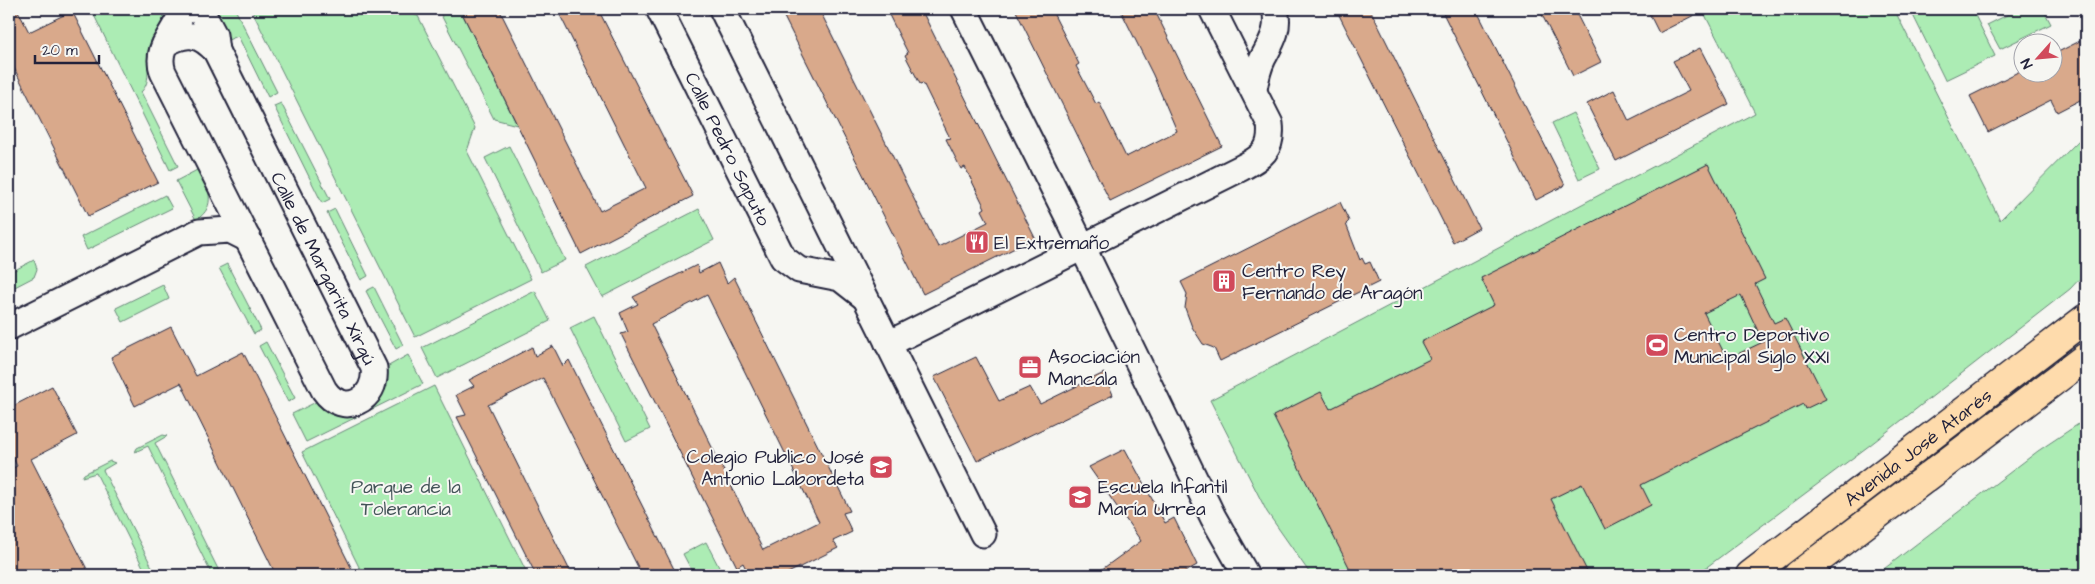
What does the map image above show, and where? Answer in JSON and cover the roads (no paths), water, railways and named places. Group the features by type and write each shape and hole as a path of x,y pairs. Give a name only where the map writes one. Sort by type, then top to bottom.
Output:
{"main road":[{"name":"Avenida José Atarés","path":"1750,575 2086,318"},
{"name":"Avenida José Atarés","path":"1798,575 2086,357"}],"street":[{"name":"Calle de Margarita Xirgú","path":"183,9 165,44 160,59 164,72 330,398 337,403 345,404 364,398 375,384 374,368 370,358 216,51 214,35 200,9"},
{"name":"Calle Pedro Saputo","path":"660,9 783,258 799,270 813,271 840,278 850,284 865,298"},
{"name":"Calle Pedro Saputo","path":"722,9 983,534"},
{"path":"964,9 1083,247 1213,517 1246,575"},
{"path":"888,344 1258,159 1266,152 1270,144 1270,124 1212,9"},
{"path":"1254,89 1262,58 1275,35 1276,17"},
{"path":"1225,35 1238,44 1255,45 1264,40 1276,17"},
{"name":"Calle de Margarita Xirgú","path":"165,44 179,37 195,36 204,40 216,51"},
{"name":"Calle de Margarita Xirgú","path":"199,232 217,208 221,196 219,180"},
{"name":"Calle de Margarita Xirgú","path":"9,327 199,232 224,229 248,238"},
{"path":"813,271 829,256 832,245 832,229"}],"place":[{"name":"El Extremaño","path":"977,242"},
{"name":"Centro Rey Fernando de Aragón","path":"1224,281"},
{"name":"Centro Deportivo Municipal Siglo XXI","path":"1657,345"},
{"name":"Asociación Mancala","path":"1030,367"},
{"name":"Colegio Publico José Antonio Labordeta","path":"881,467"},
{"name":"Escuela Infantil María Urrea","path":"1080,497"}],"park label":[{"name":"Parque de la Tolerancia","path":"406,497"}]}
